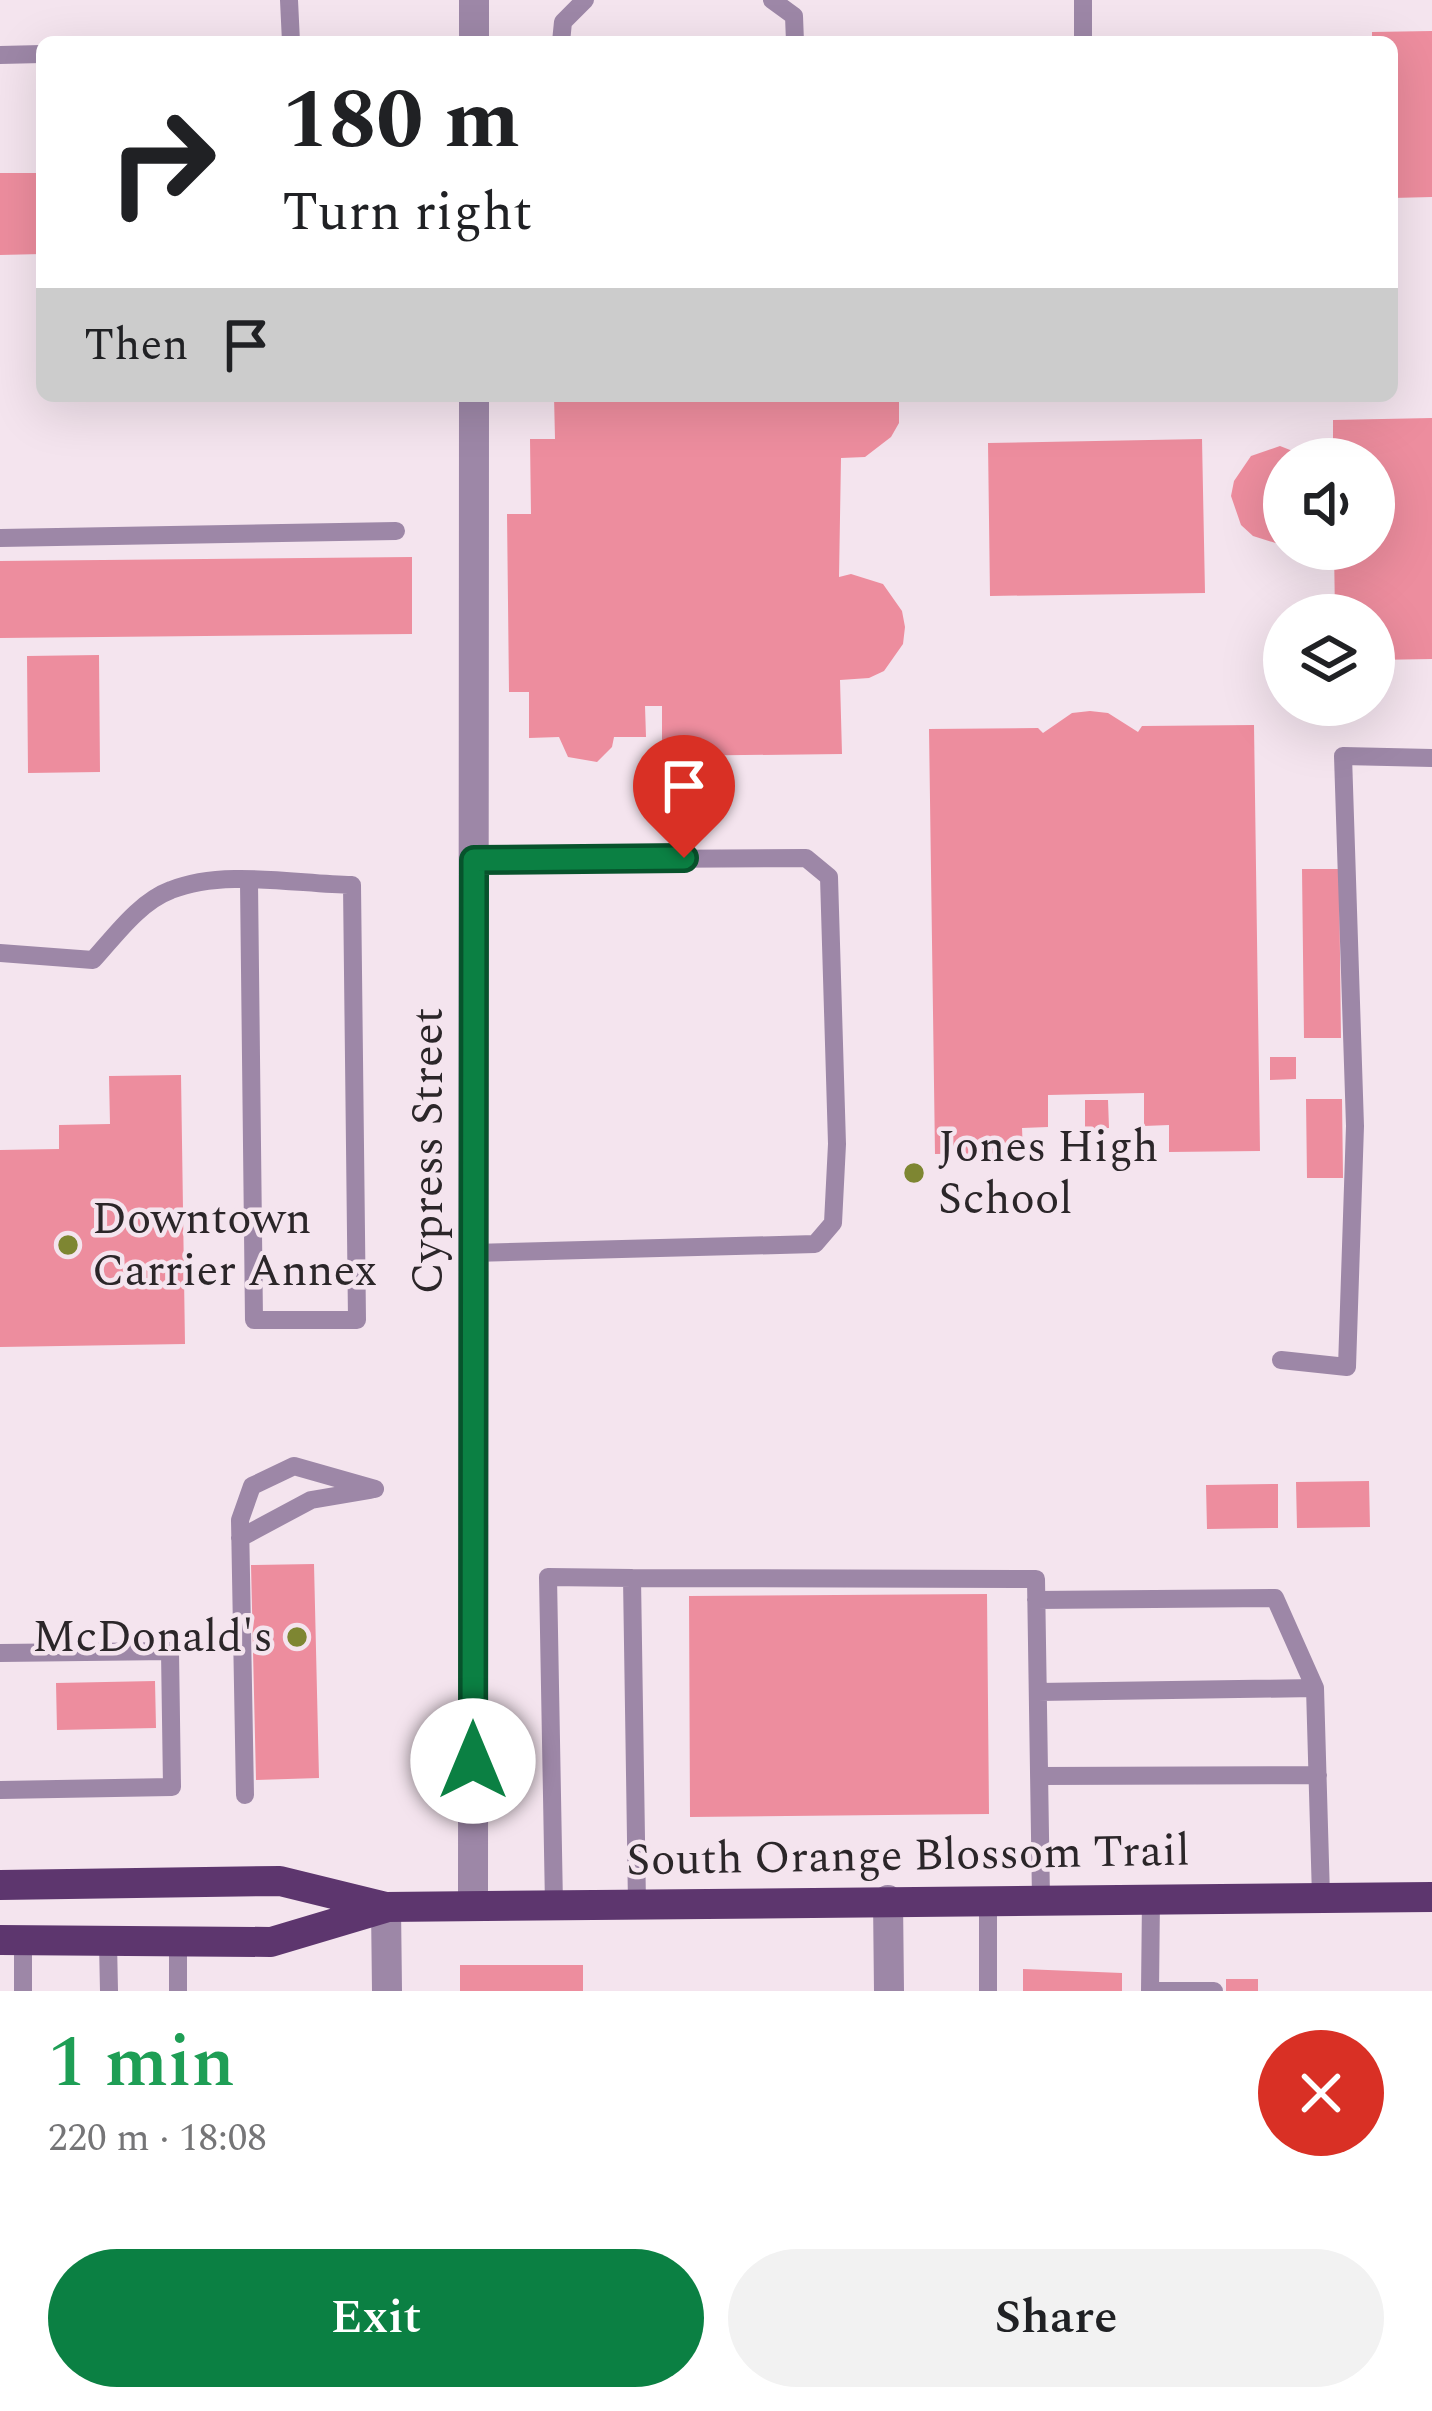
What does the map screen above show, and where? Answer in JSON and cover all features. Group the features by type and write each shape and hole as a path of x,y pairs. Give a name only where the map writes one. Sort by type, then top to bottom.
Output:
{"main road":[{"name":"South Orange Blossom Trail","path":"0,1886 280,1881 386,1907 1432,1897"},
{"name":"South Orange Blossom Trail","path":"11,1941 271,1942 386,1907"}],"street":[{"path":"474,0 474,36"},
{"name":"Cypress Street","path":"473,1906 474,402"},
{"path":"888,1900 889,1991"},
{"path":"386,1907 387,1991"}],"lane":[{"path":"289,0 291,36"},
{"path":"561,36 562,22 585,0"},
{"path":"772,0 794,16 795,36"},
{"path":"1083,0 1083,36"},
{"path":"0,55 36,54"},
{"path":"0,538 396,531"},
{"path":"1281,1360 1347,1367 1355,1126 1343,756 1432,758"},
{"path":"473,1253 815,1244 833,1223 837,1144 829,877 806,859 474,860"},
{"path":"0,952 93,960 131,918 168,890 202,882 249,882 352,885 357,1320 254,1320 249,882"},
{"path":"240,1538 311,1500 375,1490 294,1466 252,1486 240,1538 245,1795"},
{"path":"554,1905 548,1576 1036,1579 1041,1900"},
{"path":"632,1578 638,1904"},
{"path":"1036,1600 1275,1598 1315,1688 1322,1898"},
{"path":"0,1653 170,1651 172,1787 0,1790"},
{"path":"1038,1692 1315,1688"},
{"path":"1039,1777 1318,1774"},
{"path":"1150,1898 1150,1991 1214,1990"},
{"path":"988,1900 988,1991"},
{"path":"11,1941 23,1991"},
{"path":"108,1942 109,1991"},
{"path":"178,1942 178,1991"}],"building":[{"path":"1432,31 1432,197 1398,198 1398,36 1372,36 1372,32"},
{"path":"0,173 36,173 36,254 0,255"},
{"path":"554,402 899,402 899,423 891,437 865,457 841,458 839,577 851,574 883,584 902,611 905,627 903,644 884,671 869,678 840,680 842,754 662,756 662,706 645,706 646,737 614,737 612,747 597,762 568,757 559,737 529,738 529,692 509,692 507,514 531,514 530,439 555,439"},
{"path":"1432,418 1432,659 1395,660 1395,594 1335,594 1334,570 1395,570 1395,438 1333,438 1333,420"},
{"path":"1202,439 1205,593 990,596 988,443"},
{"path":"1263,452 1263,539 1241,525 1231,496 1234,481 1251,456"},
{"path":"412,557 412,634 0,638 0,561"},
{"path":"99,655 100,772 28,773 27,656"},
{"path":"1072,713 1108,713 1138,732 1142,726 1254,725 1260,1151 1169,1152 1169,1125 1144,1126 1144,1093 1048,1095 1048,1127 1022,1128 1023,1153 935,1154 929,729 1038,728 1043,733"},
{"path":"1302,869 1339,869 1341,1038 1304,1038"},
{"path":"1270,1057 1296,1057 1296,1079 1270,1080"},
{"path":"181,1075 185,1344 0,1347 0,1150 59,1149 59,1125 110,1124 109,1076"},
{"path":"1306,1099 1342,1099 1343,1178 1307,1178"},
{"path":"1085,1100 1108,1100 1109,1128 1085,1129"},
{"path":"1369,1481 1370,1527 1297,1528 1296,1482"},
{"path":"1278,1484 1278,1528 1207,1529 1206,1485"},
{"path":"314,1564 319,1778 256,1780 251,1565"},
{"path":"987,1594 989,1814 690,1817 689,1596"},
{"path":"155,1681 156,1728 57,1730 56,1683"},
{"path":"460,1965 583,1965 583,1991 460,1991"},
{"path":"1023,1969 1122,1973 1122,1991 1023,1991"},
{"path":"1226,1979 1258,1979 1258,1991 1226,1991"}],"place":[{"name":"Jones High School","path":"914,1173"},
{"name":"Downtown Carrier Annex","path":"68,1245"},
{"name":"McDonald's","path":"297,1637"}],"route":[{"path":"473,1761 474,860 684,858"}]}
